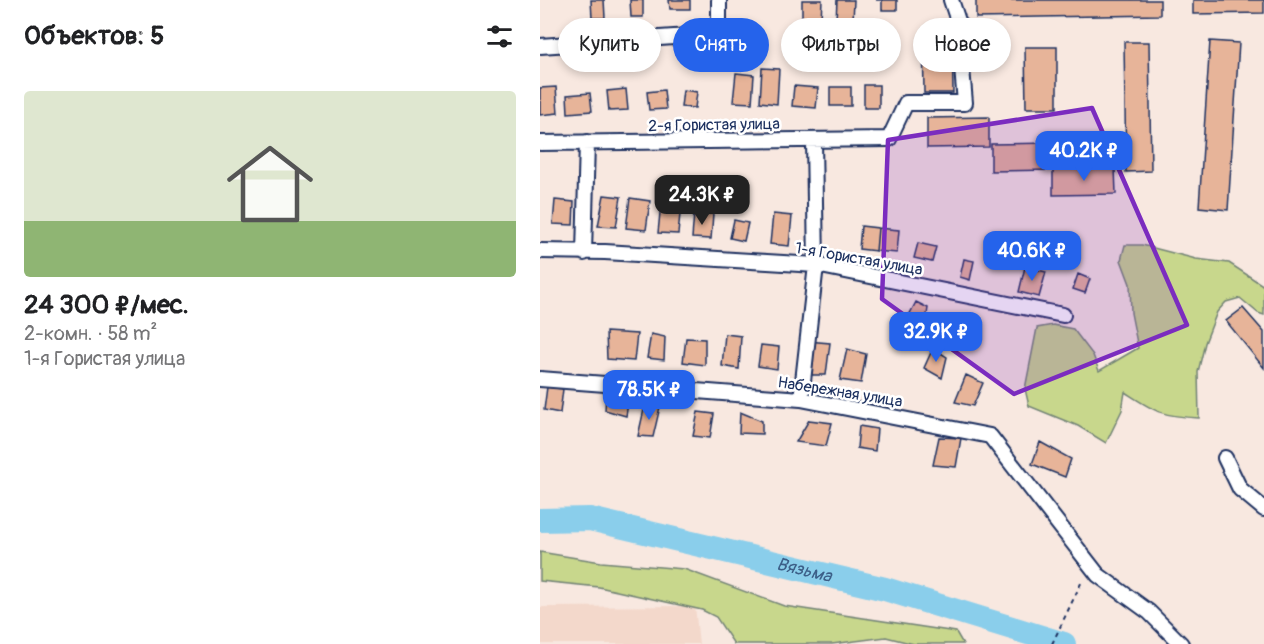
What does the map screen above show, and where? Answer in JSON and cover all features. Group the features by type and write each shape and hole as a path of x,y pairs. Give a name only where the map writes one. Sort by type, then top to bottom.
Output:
{"street":[{"path":"540,46 719,34 719,0"},
{"name":"2-я Гористая улица","path":"540,143 889,139 906,103 965,103 958,21 951,0"},
{"path":"801,399 816,265 814,140"},
{"path":"584,253 587,142"},
{"name":"1-я Гористая улица","path":"540,251 605,252 816,265 1063,315"},
{"name":"Набережная улица","path":"540,379 801,399 990,436 1090,565"},
{"path":"1225,458 1240,489 1264,508"},
{"path":"1090,565 1098,575 1149,612 1181,644"}],"path":[{"path":"1052,644 1090,565"}],"highlighted area":[{"path":"1092,108 1187,325 1014,394 882,299 888,140"}],"shaded area":[{"path":"695,606 699,644 540,644 540,607"}],"green space":[{"path":"1125,245 1142,245 1196,259 1229,263 1264,286 1264,315 1258,313 1240,298 1226,302 1217,312 1205,343 1198,372 1199,418 1159,412 1125,392 1122,410 1106,443 1078,426 1029,406 1025,389 1037,328 1053,325 1073,329 1093,355 1099,371 1138,348 1131,313 1130,284 1121,260"},
{"path":"540,552 601,562 684,569 784,606 956,632 963,644 914,644 886,637 832,644 734,644 716,617 702,610 599,587 540,581"}],"building":[{"path":"591,0 604,0 605,18 592,18"},
{"path":"630,0 643,0 643,17 631,17"},
{"path":"669,0 690,0 690,9 670,9"},
{"path":"802,0 822,0 821,18 802,18"},
{"path":"837,0 854,0 853,18 836,18"},
{"path":"882,0 897,0 897,10 882,10"},
{"path":"976,0 1160,0 1160,15 976,18"},
{"path":"1193,0 1264,0 1264,13 1193,14"},
{"path":"1210,41 1239,43 1228,210 1199,207"},
{"path":"1124,42 1149,42 1151,171 1126,172"},
{"path":"1025,47 1057,47 1057,108 1026,108"},
{"path":"769,68 779,69 777,104 760,102 762,72 769,72"},
{"path":"924,72 953,72 953,93 924,93"},
{"path":"736,73 754,75 752,103 733,102"},
{"path":"864,85 879,85 879,108 864,108"},
{"path":"794,86 818,88 816,108 792,106"},
{"path":"556,87 558,113 540,115 540,88"},
{"path":"830,87 851,87 851,106 830,106"},
{"path":"626,89 628,110 609,111 607,91"},
{"path":"664,90 666,109 649,110 647,92"},
{"path":"683,90 697,92 695,108 681,107"},
{"path":"590,93 592,111 568,113 567,95"},
{"path":"989,117 989,147 927,148 927,118"},
{"path":"1052,143 1052,170 991,171 991,144"},
{"path":"1115,168 1116,194 1053,195 1053,169"},
{"path":"604,195 621,197 616,227 598,226"},
{"path":"630,198 650,201 646,230 626,228"},
{"path":"555,200 574,202 573,225 553,224"},
{"path":"661,203 681,204 678,234 658,233"},
{"path":"694,213 713,214 711,239 692,238"},
{"path":"773,214 792,216 789,246 770,244"},
{"path":"734,220 748,223 744,241 730,238"},
{"path":"861,226 878,228 876,251 859,249"},
{"path":"878,228 899,230 897,253 876,251"},
{"path":"918,243 936,247 932,262 914,258"},
{"path":"964,259 974,261 970,280 960,277"},
{"path":"1025,267 1046,272 1039,297 1019,292"},
{"path":"1078,274 1090,279 1085,293 1073,289"},
{"path":"916,302 928,308 924,335 904,325"},
{"path":"1243,308 1264,332 1264,368 1226,321"},
{"path":"606,332 637,334 634,361 607,359"},
{"path":"651,334 665,337 664,360 647,358"},
{"path":"725,334 741,336 739,369 722,366"},
{"path":"686,338 705,339 705,365 683,362"},
{"path":"807,341 830,343 826,375 804,375"},
{"path":"761,345 779,347 777,369 758,366"},
{"path":"933,348 947,357 942,378 924,368"},
{"path":"847,349 866,354 861,383 840,380"},
{"path":"966,375 983,383 973,406 955,402"},
{"path":"547,387 563,389 560,413 544,410"},
{"path":"606,395 628,403 626,416 605,410"},
{"path":"645,405 660,407 653,437 638,436"},
{"path":"698,412 714,414 710,438 693,436"},
{"path":"740,412 762,421 762,434 739,433"},
{"path":"809,420 832,423 826,446 796,442"},
{"path":"859,426 877,429 875,451 857,448"},
{"path":"939,437 961,438 956,467 933,465"},
{"path":"1040,442 1071,459 1065,477 1032,464"}],"waterway":[{"name":"Вязьма","path":"540,520 590,519 885,589 1064,644"}]}
